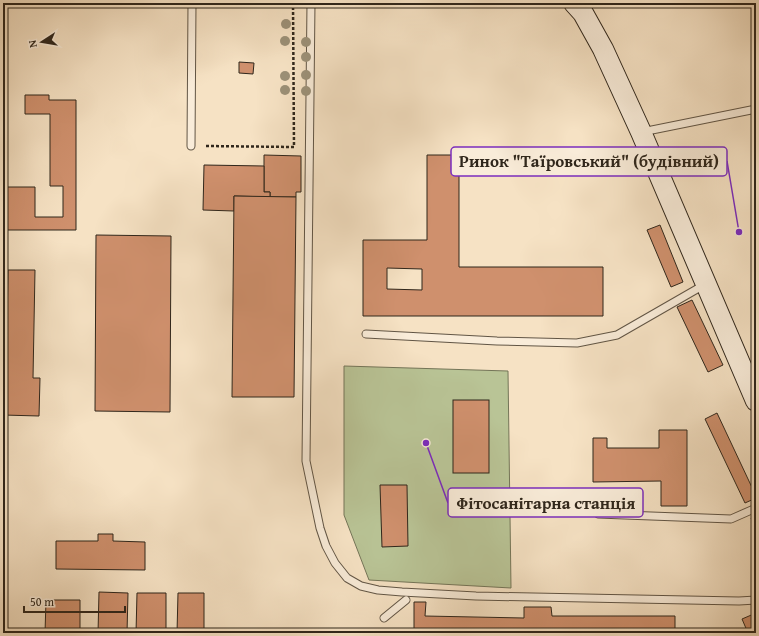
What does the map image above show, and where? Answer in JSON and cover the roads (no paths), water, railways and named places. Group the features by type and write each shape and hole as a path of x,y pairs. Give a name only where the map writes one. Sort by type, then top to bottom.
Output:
{"main road":[{"path":"574,3 583,13 603,49 641,132 756,401"}],"lane":[{"path":"191,146 192,3"},
{"path":"311,3 306,461 320,528 326,546 335,563 346,578 361,585 378,590 476,596 739,601 756,600"},
{"path":"641,132 756,109"},
{"path":"366,334 497,341 577,343 617,335 706,284"},
{"path":"598,514 731,519 756,508"},
{"path":"384,618 407,604 405,592"}],"place":[{"name":"Ринок \"Таїровський\" (будівний)","path":"739,232"},
{"name":"Фітосанітарна станція","path":"426,443"}]}
